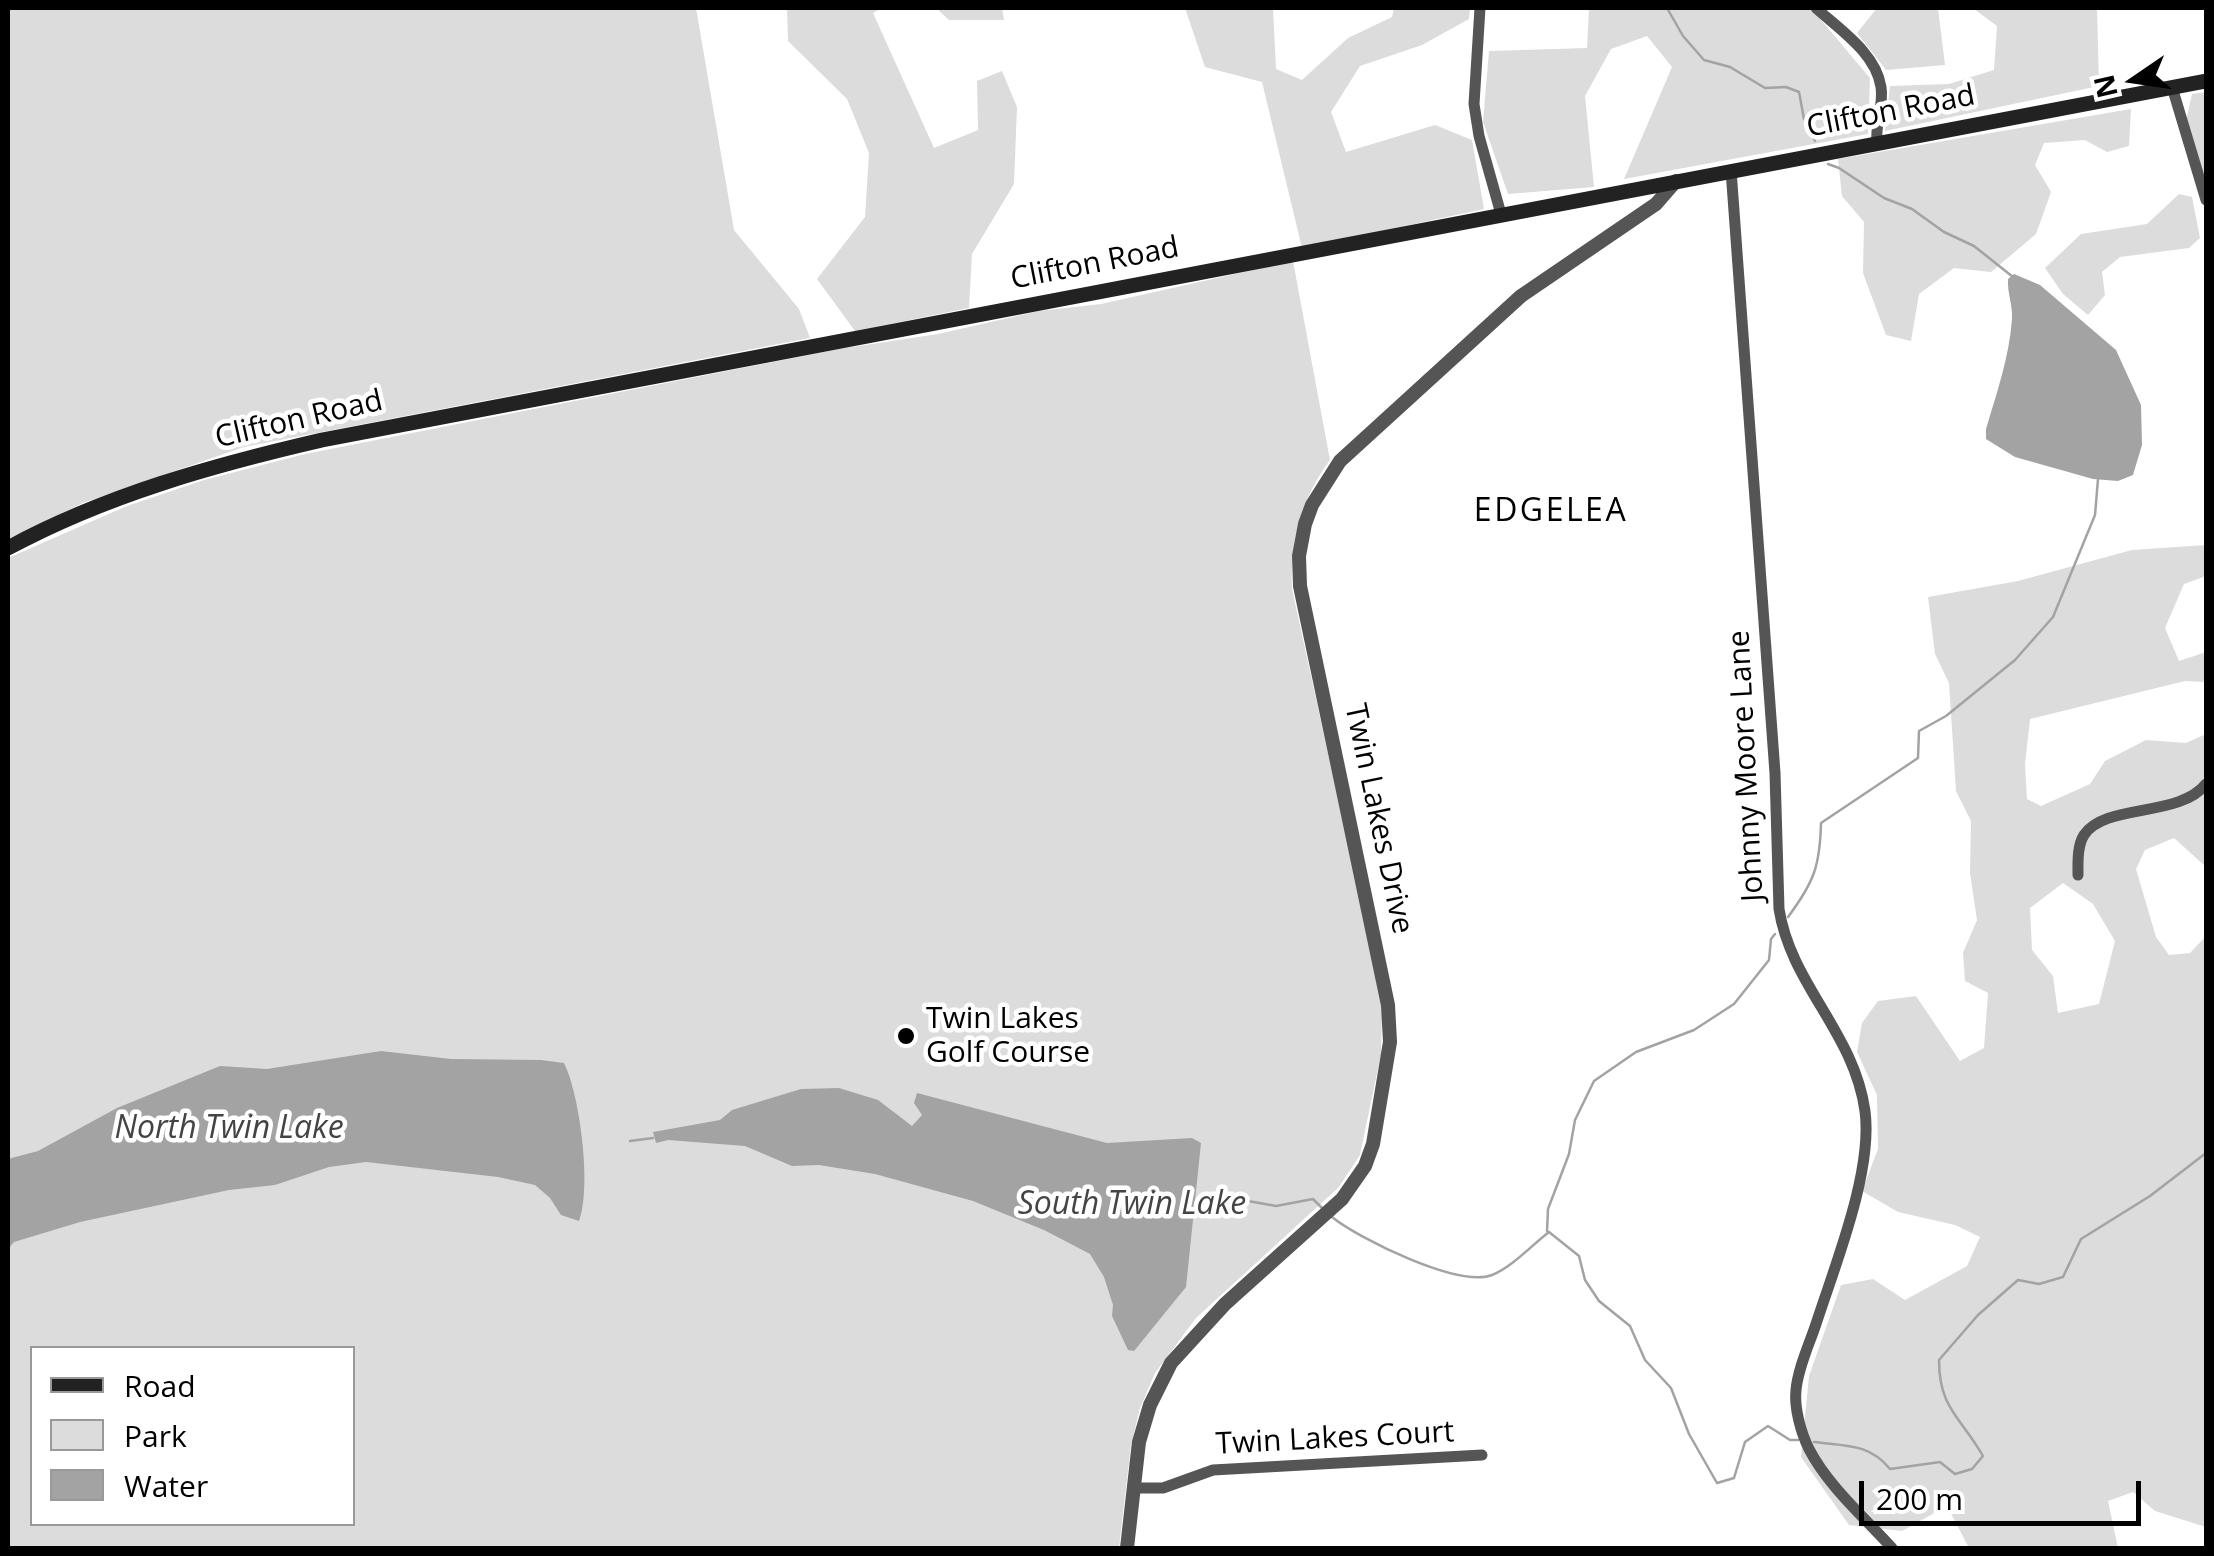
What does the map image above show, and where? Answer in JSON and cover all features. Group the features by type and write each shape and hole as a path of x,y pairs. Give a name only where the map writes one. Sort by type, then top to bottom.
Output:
{"main road":[{"name":"Clifton Road","path":"8,548 146,488 259,454 322,440 2206,81"}],"street":[{"path":"1480,8 1474,104 1478,136 1500,214"},
{"path":"1816,8 1854,41 1878,75 1882,93 1877,142"},
{"path":"2172,88 2206,200"},
{"name":"Johnny Moore Lane","path":"1732,170 1773,753 1781,922 1805,980 1851,1056 1866,1129 1862,1172 1796,1391 1799,1419 1808,1448 1892,1548"},
{"name":"Twin Lakes Drive","path":"1127,1548 1145,1419 1171,1363 1224,1304 1335,1205 1358,1177 1374,1144 1390,1026 1382,968 1300,586 1298,556 1304,524 1328,479 1357,444 1522,296 1656,204 1676,181"},
{"path":"2078,874 2078,852 2084,836 2094,826 2170,805 2201,791 2206,784"},
{"name":"Twin Lakes Court","path":"1134,1488 1163,1488 1213,1470 1482,1455"}],"green space":[{"path":"8,8 696,8 734,230 799,309 810,338 244,447 83,503 8,539"},
{"path":"787,8 882,8 873,13 934,148 978,130 977,81 1002,71 1017,107 1014,184 972,254 969,308 855,331 817,279 865,217 869,153 847,99 788,41"},
{"path":"936,8 1002,8 1004,20 949,20"},
{"path":"1185,8 1273,8 1276,69 1302,80 1348,38 1392,17 1394,8 1470,8 1469,19 1422,45 1360,66 1331,112 1346,152 1435,125 1472,140 1484,209 1302,248 1262,82 1205,67"},
{"path":"1589,8 1811,8 1870,78 1868,134 1624,179 1672,67 1647,36 1611,49 1585,96 1594,187 1508,194 1483,122 1489,51 1587,48"},
{"path":"1877,8 1938,8 1945,65 1886,70 1857,33"},
{"path":"1952,8 2097,8 2099,86 1885,131 1890,86 1949,84 1994,70 1997,26 1974,9"},
{"path":"2206,92 2206,182 2186,121 2192,94"},
{"path":"2131,109 2129,146 2107,152 2085,140 2044,143 2035,165 2051,192 2036,234 1991,272 1954,268 1919,294 1911,341 1886,335 1863,273 1864,222 1842,196 1838,159"},
{"path":"2179,194 2192,197 2200,238 2189,248 2120,257 2102,272 2105,295 2088,315 2063,294 2045,268 2081,234 2147,224"},
{"name":"Twin Lakes Golf Course","path":"1293,261 1330,460 1299,521 1292,589 1382,1012 1381,1054 1360,1155 1339,1187 1196,1318 1155,1373 1140,1408 1131,1445 1119,1548 8,1548 8,558 127,506 204,480 305,454 839,349 938,334 1039,311 1101,304"},
{"path":"2206,545 2206,576 2184,584 2165,628 2179,661 2206,652 2206,682 2185,681 2030,719 2025,764 2027,799 2041,806 2090,784 2105,761 2146,740 2186,743 2206,734 2206,867 2174,838 2145,850 2136,869 2156,937 2169,955 2190,953 2206,936 2206,1527 2155,1511 2133,1492 2108,1501 2118,1548 1969,1548 1947,1506 1902,1531 1849,1525 1801,1457 1809,1376 1841,1285 1873,1279 1905,1300 1967,1266 1980,1237 1955,1225 1898,1212 1862,1191 1878,1149 1877,1095 1857,1052 1862,1023 1878,1001 1916,996 1960,1061 1984,1048 1988,993 1965,981 1963,953 1977,920 1970,873 1971,821 1956,791 1949,683 1935,654 1928,597 2018,581 2132,550","holes":["2063,883 2093,904 2115,941 2099,1004 2058,1013 2053,976 2032,950 2030,908"]}],"water":[{"path":"2014,274 2040,285 2116,350 2141,405 2142,445 2133,475 2118,481 2093,479 2015,457 1986,439 2008,347 2012,314 2008,279"},
{"name":"North Twin Lake","path":"381,1051 451,1059 564,1063 575,1097 582,1142 584,1187 579,1221 561,1215 535,1185 366,1162 329,1167 275,1185 229,1190 80,1222 14,1242 8,1249 8,1159 38,1151 117,1108 220,1066 267,1069"},
{"name":"South Twin Lake","path":"839,1088 878,1100 912,1126 922,1115 914,1103 917,1093 1107,1143 1192,1138 1201,1143 1186,1287 1134,1351 1128,1350 1112,1316 1113,1305 1104,1277 1090,1254 1044,1230 973,1201 875,1174 819,1165 792,1166 745,1146 668,1140 656,1143 653,1132 720,1120 732,1110 801,1089"}],"waterway":[{"path":"1667,8 1683,36 1704,60 1730,67 1765,88 1786,87 1799,92 1804,119 1815,141"},
{"path":"1828,164 1974,246 2013,277"},
{"path":"1788,917 1814,873 1821,823 1918,758 1919,731 1946,716 2015,660 2053,617 2095,515 2098,479"},
{"path":"1547,1231 1548,1209 1569,1154 1575,1120 1594,1081 1636,1052 1694,1030 1734,1004 1769,960 1775,934"},
{"path":"630,1141 653,1138"},
{"path":"1814,1442 1865,1450 1890,1469 1940,1462 1955,1474 1972,1469 1983,1456 1947,1402 1939,1360 1978,1315 2018,1280 2039,1284 2063,1277 2081,1239 2150,1196 2206,1153"},
{"path":"1248,1201 1276,1206 1313,1199 1322,1208"},
{"path":"1332,1217 1410,1259 1457,1275 1477,1277 1507,1267 1549,1232 1579,1256 1585,1280 1599,1301 1630,1326 1645,1360 1671,1388 1689,1434 1717,1483 1734,1478 1745,1442 1768,1426 1790,1440 1798,1440"}],"place":[{"name":"Twin Lakes Golf Course","path":"906,1036"}],"district":[{"name":"EDGELEA","path":"1551,512"}]}
